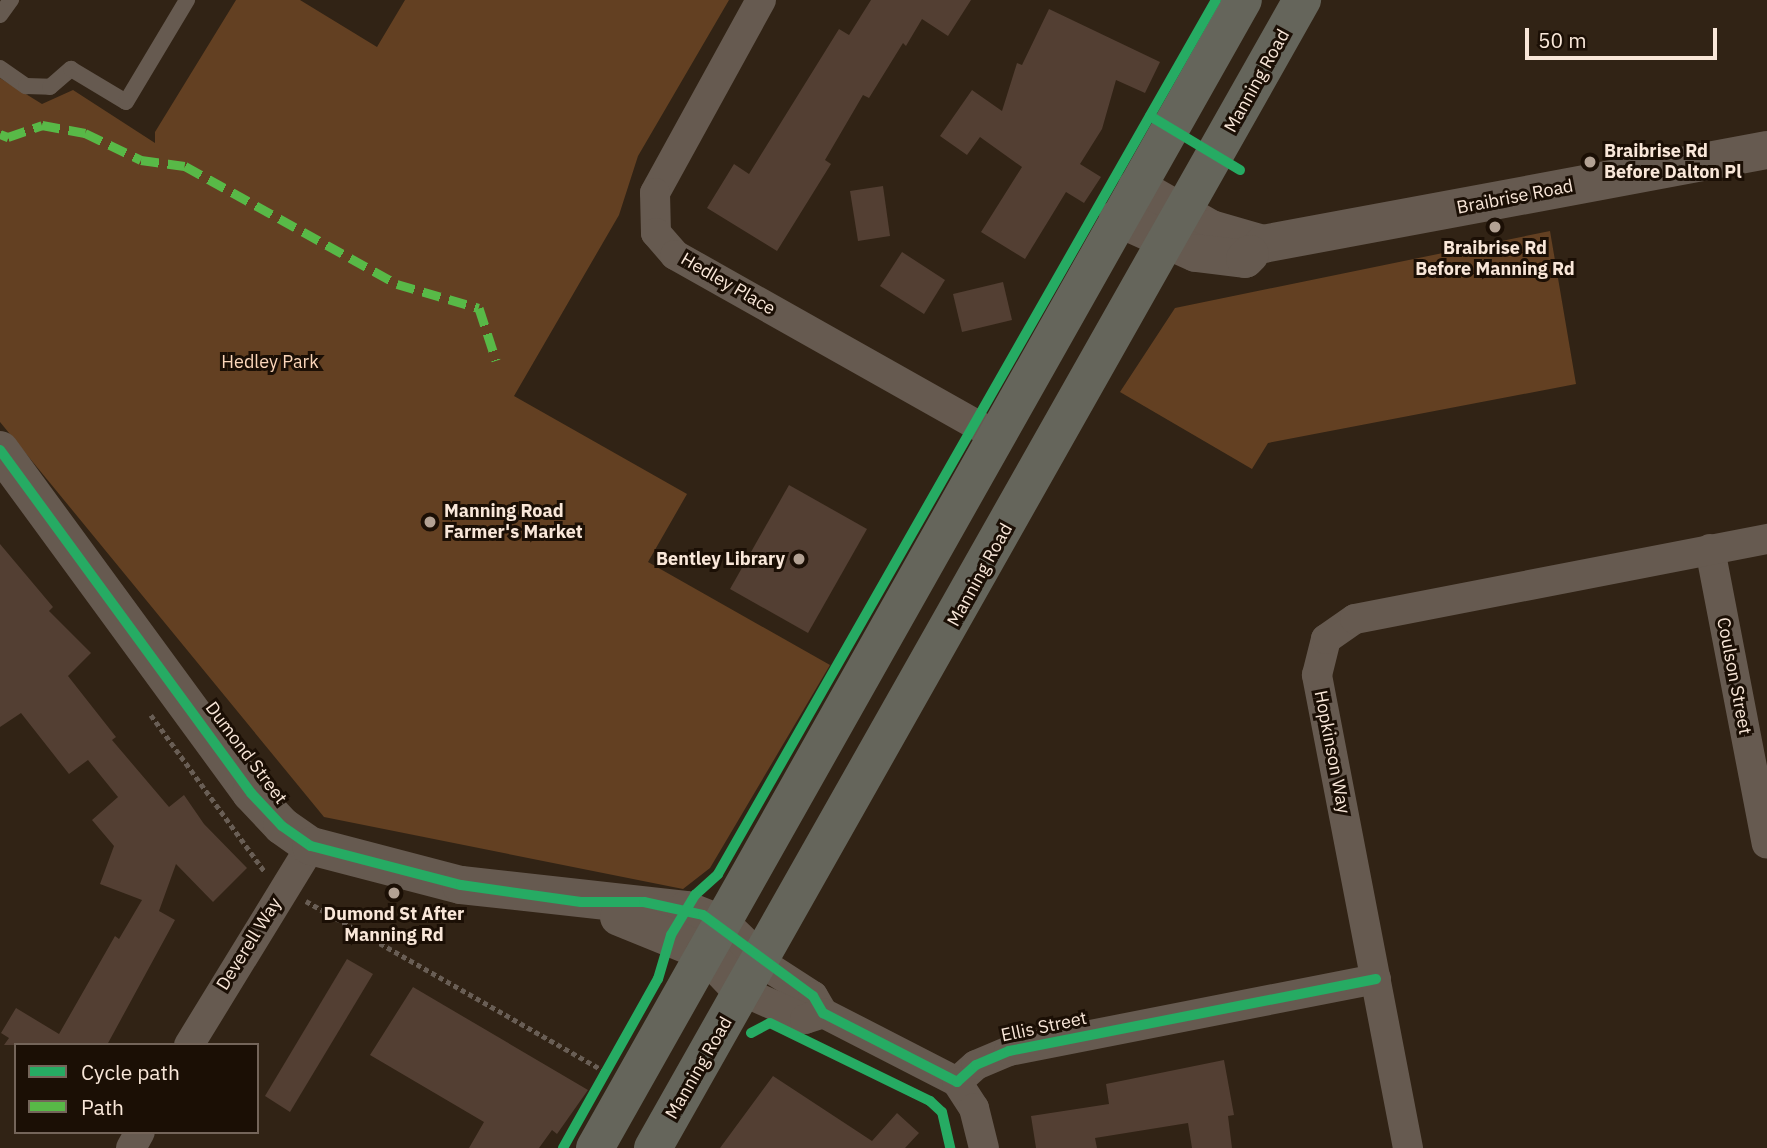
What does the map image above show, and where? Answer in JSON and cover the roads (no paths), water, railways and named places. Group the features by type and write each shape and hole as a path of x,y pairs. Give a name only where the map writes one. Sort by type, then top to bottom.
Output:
{"main road":[{"path":"595,1148 1243,0"},
{"name":"Manning Road","path":"653,1148 1302,0"}],"street":[{"name":"Hedley Place","path":"761,0 655,193 656,233 675,255 996,436"},
{"name":"Braibrise Road","path":"1128,202 1176,226 1211,229 1263,244 1767,150"},
{"name":"Dumond Street","path":"0,450 251,793 282,826 311,846 461,885 581,902 644,902 713,938"},
{"name":"Hopkinson Way","path":"1408,1148 1317,675 1326,639 1355,619 1767,538"},
{"name":"Coulson Street","path":"1710,549 1767,844"},
{"name":"Deverell Way","path":"191,1043 311,846"},
{"path":"713,938 751,976 805,1019 822,1013 957,1082 974,1108 984,1148"},
{"name":"Ellis Street","path":"957,1082 976,1065 1009,1051 1376,979"}],"lane":[{"path":"0,15 11,0"},
{"path":"0,68 26,86 50,87 71,69 126,102 187,0"}],"place":[{"name":"Braibrise Rd Before Dalton Pl","path":"1590,162"},
{"name":"Braibrise Rd Before Manning Rd","path":"1495,227"},
{"name":"Manning Road Farmer's Market","path":"430,522"},
{"name":"Bentley Library","path":"799,559"},
{"name":"Dumond St After Manning Rd","path":"394,893"}],"park label":[{"name":"Hedley Park","path":"270,362"}]}
